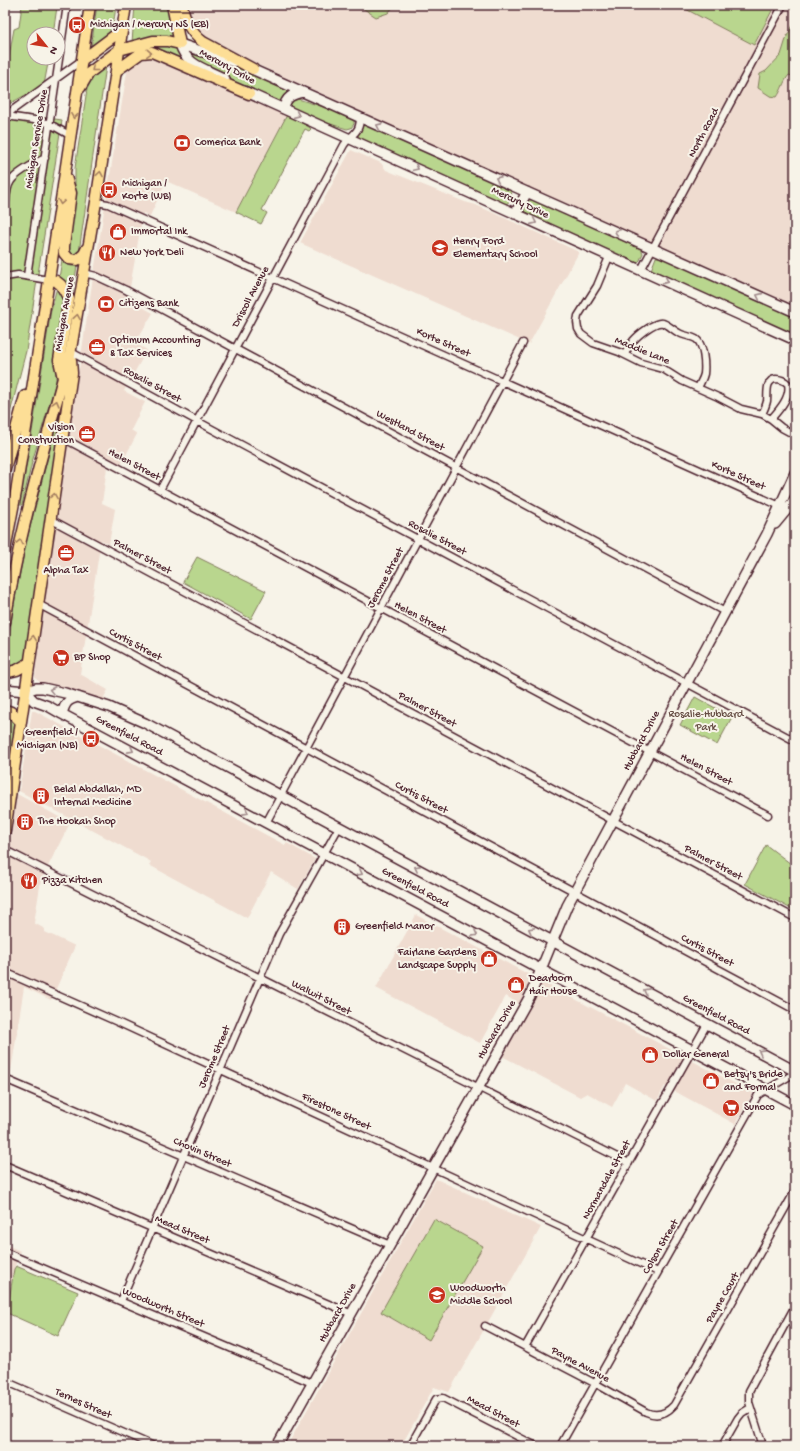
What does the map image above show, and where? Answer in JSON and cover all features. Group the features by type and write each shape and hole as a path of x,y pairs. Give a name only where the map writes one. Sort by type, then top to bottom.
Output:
{"main road":[{"name":"Michigan Avenue","path":"5,550 16,492 90,5"},
{"name":"Michigan Avenue","path":"5,622 23,530 63,378 71,354 126,5"},
{"path":"76,95 89,73 119,50 153,41 167,41 180,44 172,5"},
{"path":"182,5 187,23 197,38 253,69"},
{"path":"82,60 122,30"},
{"path":"116,71 140,53 152,52 249,94"},
{"path":"65,175 71,193 64,253 69,260 77,260 84,254 89,245"},
{"path":"49,280 56,281 61,285 69,299 59,360 63,378"},
{"path":"5,469 38,346"},
{"path":"5,831 72,373 71,354"},
{"path":"5,673 17,670 29,663"},
{"path":"8,711 21,722"}],"street":[{"name":"Michigan Service Drive","path":"27,276 67,5"},
{"name":"North Road","path":"641,270 783,5"},
{"name":"Mercury Drive","path":"180,44 253,69 795,312"},
{"name":"Mercury Drive","path":"180,44 184,54 190,61 249,94 795,340"},
{"path":"6,115 82,60"},
{"path":"284,109 284,104 288,98 293,94 303,92"},
{"path":"6,115 41,121 50,124 71,136"},
{"name":"Driscoll Avenue","path":"160,490 349,138 359,129 360,117"},
{"path":"5,209 8,186 11,180 16,175 45,158"},
{"path":"516,214 527,192"},
{"name":"Korte Street","path":"96,202 108,204 503,380 780,506"},
{"name":"Maddie Lane","path":"609,256 599,281 582,309 577,322 578,329 587,339 625,354 641,363 663,369 682,381 741,409 762,414 795,434"},
{"name":"Westland Street","path":"84,273 96,276 126,290 725,612"},
{"path":"5,277 18,275 49,280"},
{"path":"625,354 637,337 652,325 663,323 681,334 697,340 700,343 702,348 704,371 703,378 698,388"},
{"name":"Jerome Street","path":"266,822 523,343"},
{"name":"Rosalie Street","path":"71,354 795,741"},
{"path":"762,414 766,402 768,385 774,380 782,380 788,384 789,392 780,409 771,419"},
{"name":"Helen Street","path":"62,438 768,815"},
{"name":"Hubbard Drive","path":"277,1446 530,996 575,892 767,534 794,478"},
{"name":"Hubbard Drive","path":"767,534 795,500"},
{"name":"Palmer Street","path":"50,519 795,918"},
{"name":"Curtis Street","path":"38,604 795,1010"},
{"name":"Greenfield Road","path":"10,689 26,691 36,688 43,688 109,707 145,723 795,1072"},
{"name":"Greenfield Road","path":"26,691 34,701 48,706 795,1105"},
{"path":"62,714 64,704 69,699 78,697"},
{"name":"Jerome Street","path":"121,1301 279,934 339,827"},
{"name":"Walwit Street","path":"5,850 629,1163"},
{"name":"Firestone Street","path":"5,972 115,1021 658,1272"},
{"name":"Normandale Street","path":"525,1347 707,1024"},
{"name":"Colson Street","path":"560,1446 758,1095 795,1072"},
{"name":"Chovin Street","path":"5,1079 390,1245"},
{"name":"Mead Street","path":"5,1165 352,1314"},
{"name":"Payne Court","path":"666,1412 674,1406 795,1191"},
{"name":"Woodworth Street","path":"5,1252 312,1383"},
{"path":"763,1446 750,1408 748,1397 750,1386 795,1306"},
{"name":"Payne Avenue","path":"485,1326 650,1414 659,1415 666,1412"},
{"name":"Ternes Street","path":"5,1381 154,1446"},
{"name":"Mead Street","path":"410,1446 435,1401 440,1398 446,1398 536,1446"},
{"path":"722,1446 738,1418 742,1413 750,1408"}],"shaded area":[{"path":"186,5 795,5 795,306 497,174 208,42 192,28"},
{"path":"142,57 153,57 287,115 236,212 166,181 150,216 143,213 128,299 153,313 135,343 147,350 124,391 145,402 131,430 137,434 117,472 107,467 102,503 115,509 109,544 101,540 80,674 108,690 104,697 107,701 41,683 35,678 38,637 92,284 127,72 129,66"},
{"name":"Henry Ford Elementary School","path":"351,150 381,163 386,170 476,205 579,252 529,344 300,243"},
{"path":"32,711 35,711 285,845 287,843 315,859 298,889 271,872 247,918 149,865 151,862 146,859 19,791"},
{"path":"17,794 70,823 41,880 34,923 45,929 45,932 75,946 51,1000 24,987 5,1110 5,874"},
{"path":"416,915 753,1093 735,1124 665,1086 657,1101 625,1083 612,1107 587,1093 580,1097 504,1057 493,1050 519,1004 506,996 480,1043 376,988"},
{"name":"Woodworth Middle School","path":"436,1179 541,1227 449,1392 434,1387 401,1446 287,1446"},
{"path":"5,1244 20,1251 14,1269 5,1325"}],"green space":[{"path":"22,5 46,5 57,7 54,26 26,26 26,66 48,66 44,85 7,105 5,103 5,55 9,56 14,29 19,27"},
{"path":"97,5 116,5 113,24 108,35 91,48"},
{"path":"135,5 171,5 177,38 132,42"},
{"path":"358,5 395,5 388,13 376,17"},
{"path":"678,5 775,5 754,45"},
{"path":"795,22 795,77 789,75 777,97 770,96 758,88 760,74 766,71 781,55 787,36"},
{"path":"176,45 191,64 161,53 130,56 130,51 143,46"},
{"path":"185,48 248,72 284,88 287,92 283,96 280,103 265,98 193,60"},
{"path":"106,66 79,252 73,256 66,249 75,191 75,168 87,89 94,75"},
{"path":"294,99 330,109 351,118 354,121 354,124 351,128 347,129 304,116 290,108 289,104"},
{"path":"5,112 62,120 26,351 5,433"},
{"path":"287,115 311,129 309,131 305,129 262,210 267,213 261,224 236,212"},
{"path":"363,125 507,188 511,192 512,197 508,203 504,205 357,139 356,136 360,133"},
{"path":"531,200 641,249 643,253 640,260 636,264 525,213 525,205"},
{"path":"656,257 660,257 795,317 795,336 651,270"},
{"path":"62,260 71,266 77,266 72,296 59,278"},
{"path":"57,287 66,303 56,370 56,382 32,462 22,505 19,505 51,310"},
{"path":"61,406 63,406 25,656 22,663 5,670 13,609 25,547"},
{"path":"197,557 266,591 251,619 183,582"},
{"name":"Rosalie-Hubbard Park","path":"695,697 732,717 717,745 680,725"},
{"path":"5,712 12,718 16,726 5,801"},
{"path":"766,845 795,867 795,911 745,884"},
{"path":"434,1219 483,1246 429,1340 381,1312"},
{"path":"16,1266 78,1292 58,1336 7,1313 14,1269"}],"place":[{"name":"Michigan / Mercury NS (EB)","path":"77,25"},
{"name":"Comerica Bank","path":"182,143"},
{"name":"Michigan / Korte (WB)","path":"109,190"},
{"name":"Immortal Ink","path":"118,232"},
{"name":"Henry Ford Elementary School","path":"440,248"},
{"name":"New York Deli","path":"107,253"},
{"name":"Citizens Bank","path":"106,304"},
{"name":"Optimum Accounting & Tax Services","path":"97,347"},
{"name":"Vision Construction","path":"87,434"},
{"name":"Alpha Tax","path":"66,553"},
{"name":"BP Shop","path":"61,658"},
{"name":"Greenfield / Michigan (NB)","path":"91,739"},
{"name":"Belal Abdallah, MD Internal Medicine","path":"41,796"},
{"name":"The Hookah Shop","path":"25,822"},
{"name":"Pizza Kitchen","path":"29,881"},
{"name":"Greenfield Manor","path":"342,927"},
{"name":"Fairlane Gardens Landscape Supply","path":"489,959"},
{"name":"Dearborn Hair House","path":"516,985"},
{"name":"Dollar General","path":"650,1055"},
{"name":"Betsy's Bride and Formal","path":"711,1081"},
{"name":"Sunoco","path":"731,1108"},
{"name":"Woodworth Middle School","path":"437,1295"}]}
